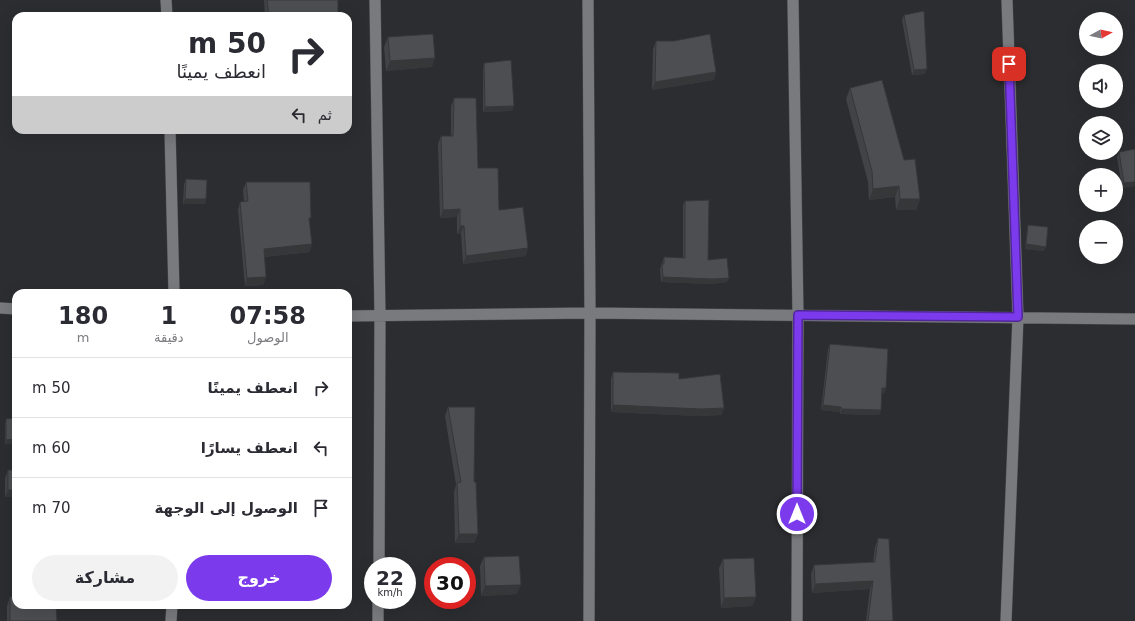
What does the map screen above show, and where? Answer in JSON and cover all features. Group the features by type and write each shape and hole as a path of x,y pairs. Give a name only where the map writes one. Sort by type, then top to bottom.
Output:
{"street":[{"path":"166,0 167,12"},
{"path":"375,0 380,316 378,557"},
{"path":"588,0 590,313 588,621"},
{"path":"793,0 798,315 797,621"},
{"path":"1006,621 1018,317 1007,0"},
{"path":"170,134 174,289"},
{"path":"0,308 12,309"},
{"path":"352,316 590,313 1135,319"},
{"path":"171,621 172,609"},
{"path":"378,609 378,621"}],"building":[{"path":"267,0 338,0 338,12 268,12"},
{"path":"924,11 927,69 914,70 904,15"},
{"path":"433,34 435,58 390,61 388,37"},
{"path":"710,34 716,72 655,82 656,41 674,41"},
{"path":"511,60 514,106 485,107 484,63"},
{"path":"882,80 904,160 915,159 920,199 900,199 899,186 873,189 872,171 850,88"},
{"path":"454,98 476,98 478,168 498,168 499,210 523,207 528,248 466,256 464,226 460,226 460,209 443,210 441,136 453,136"},
{"path":"1135,149 1135,182 1124,183 1123,168 1122,168 1120,160 1123,160 1123,151"},
{"path":"186,179 207,180 206,199 185,199"},
{"path":"246,182 310,182 311,218 309,218 312,244 264,249 266,277 247,278 240,202 248,201"},
{"path":"709,200 708,260 727,258 729,278 713,279 663,277 662,264 664,264 664,257 685,258 685,201"},
{"path":"1028,225 1048,227 1046,247 1026,244"},
{"path":"830,344 888,349 886,388 882,388 881,410 842,409 841,407 823,405"},
{"path":"613,372 679,373 679,379 720,374 724,408 701,409 613,405"},
{"path":"448,407 475,407 474,482 476,482 478,534 459,534 457,483 461,482"},
{"path":"12,418 12,439 6,440 6,419"},
{"path":"8,470 12,470 12,490 8,490"},
{"path":"878,538 889,539 893,621 868,621 873,581 815,584 814,565 875,562"},
{"path":"519,556 521,585 485,586 484,557"},
{"path":"754,558 756,597 724,598 723,559"},
{"path":"10,597 12,597 12,609 56,609 57,621 10,621"}],"route":[{"path":"797,514 798,315 1018,317 1009,64"}]}
